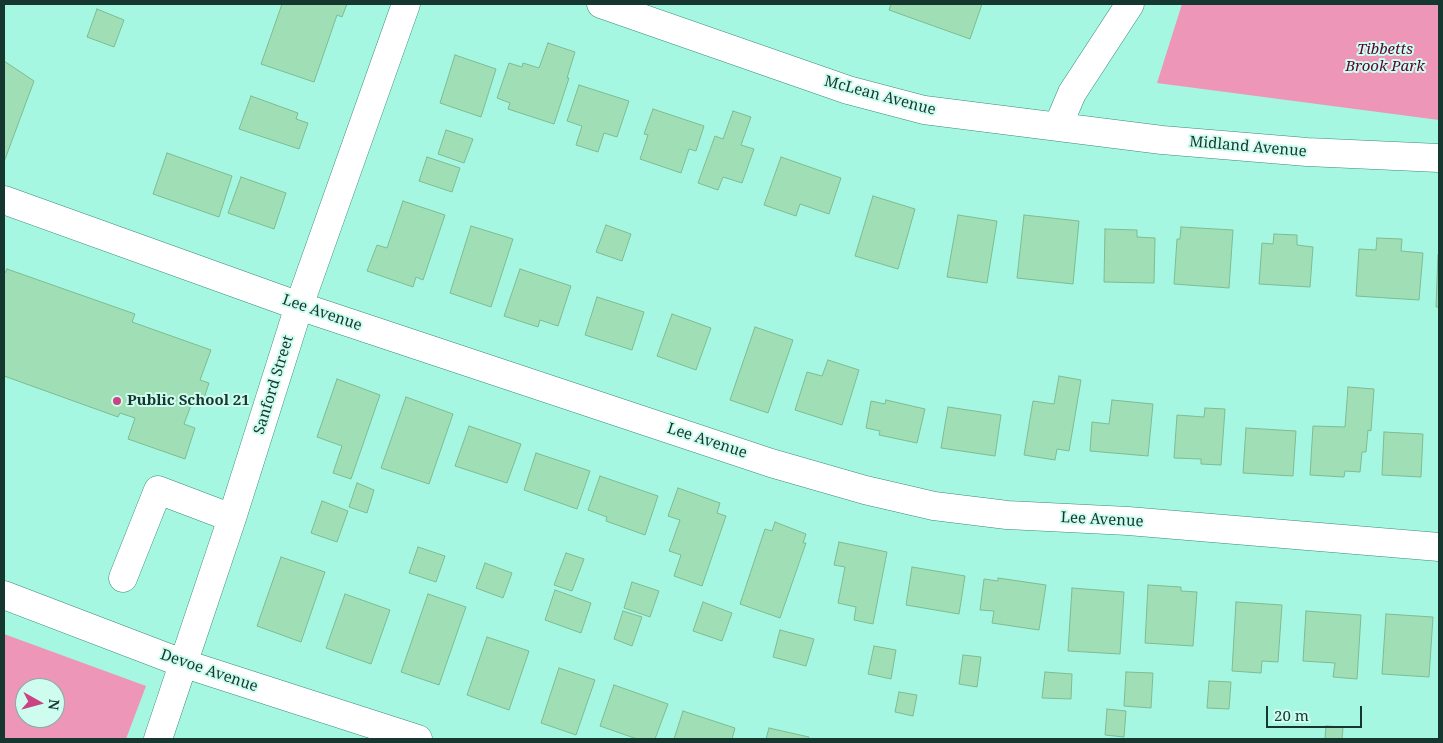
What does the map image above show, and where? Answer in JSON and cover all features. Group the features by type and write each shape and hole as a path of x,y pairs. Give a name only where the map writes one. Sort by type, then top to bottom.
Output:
{"street":[{"name":"Sanford Street","path":"158,739 232,518 299,306 406,4"},
{"name":"McLean Avenue","path":"602,4 848,90 900,105 952,115 987,117 1058,126"},
{"path":"1058,126 1072,93 1130,4"},
{"name":"Midland Avenue","path":"1058,126 1162,140 1297,151 1439,158"},
{"name":"Lee Avenue","path":"4,200 299,306 772,463 865,490 934,506 1007,515 1128,521 1439,547"},
{"path":"123,578 158,490 232,518"},
{"name":"Devoe Avenue","path":"4,595 182,663 418,739"}],"green space":[{"name":"Tibbetts Brook Park","path":"1182,4 1439,4 1439,120 1157,83"},
{"path":"4,634 146,686 126,739 4,739"}],"building":[{"path":"282,4 347,4 342,17 337,15 314,82 261,64"},
{"path":"891,4 982,4 970,39 889,10"},
{"path":"97,9 124,20 114,47 87,37"},
{"path":"548,43 575,52 567,78 569,78 554,124 508,109 510,103 497,98 509,63 522,67 523,63 539,68"},
{"path":"455,55 496,69 481,117 440,103"},
{"path":"4,61 34,81 4,162"},
{"path":"579,85 629,101 617,137 604,133 598,152 576,145 582,126 567,121"},
{"path":"251,96 298,113 296,119 308,123 299,149 239,129"},
{"path":"653,109 704,126 696,151 689,149 681,173 640,159 648,135 644,134"},
{"path":"733,111 751,117 741,145 754,149 742,183 723,177 718,190 698,183 715,136 723,139"},
{"path":"446,130 473,139 464,163 438,154"},
{"path":"167,153 232,176 219,217 153,194"},
{"path":"427,157 460,168 452,192 419,181"},
{"path":"781,157 841,178 829,214 800,204 796,216 764,205"},
{"path":"241,177 286,193 274,229 228,213"},
{"path":"873,196 915,209 898,269 855,256"},
{"path":"403,201 445,215 423,280 416,277 413,287 367,271 377,245 387,248"},
{"path":"958,215 997,221 987,283 947,277"},
{"path":"1024,215 1079,221 1073,284 1017,278"},
{"path":"606,225 631,234 622,261 596,252"},
{"path":"471,226 513,239 491,307 450,293"},
{"path":"1181,227 1233,230 1229,288 1174,284 1177,239 1180,239"},
{"path":"1105,229 1137,230 1137,237 1155,238 1154,283 1104,282"},
{"path":"1274,234 1297,235 1297,245 1313,247 1310,287 1259,284 1262,243 1273,244"},
{"path":"1377,238 1402,239 1401,251 1423,253 1419,300 1356,296 1359,249 1376,250"},
{"path":"1438,255 1439,307 1436,307"},
{"path":"7,269 135,314 132,322 211,350 200,380 209,383 202,404 193,400 184,424 195,428 185,459 128,439 135,418 120,413 118,417 4,376 4,272"},
{"path":"520,269 571,286 558,326 540,320 538,327 504,316"},
{"path":"597,297 644,312 632,350 585,335"},
{"path":"672,314 711,328 696,370 657,356"},
{"path":"755,327 793,340 768,413 730,400"},
{"path":"828,360 859,370 842,425 795,410 807,372 822,376"},
{"path":"1059,376 1081,380 1069,451 1057,449 1055,460 1024,455 1033,401 1054,404"},
{"path":"337,379 380,395 351,479 333,473 342,446 317,437"},
{"path":"1348,387 1374,389 1371,431 1368,430 1366,452 1362,452 1360,472 1345,471 1344,477 1310,475 1313,426 1345,427"},
{"path":"406,397 453,414 429,484 381,468"},
{"path":"886,400 925,409 917,443 879,435 880,431 866,428 871,401 885,404"},
{"path":"1112,400 1153,404 1148,456 1090,451 1092,422 1109,424"},
{"path":"948,407 1001,415 995,456 941,448"},
{"path":"1205,408 1225,409 1221,465 1201,464 1201,459 1174,458 1177,415 1204,417"},
{"path":"469,426 521,444 507,483 455,466"},
{"path":"1246,428 1296,431 1293,476 1243,473"},
{"path":"1384,432 1423,434 1421,477 1382,475"},
{"path":"536,453 590,471 577,509 524,490"},
{"path":"600,476 658,496 645,535 606,521 607,517 588,510"},
{"path":"357,483 374,490 367,513 349,507"},
{"path":"678,488 720,503 717,513 726,516 702,586 674,576 681,555 669,551 680,520 668,516"},
{"path":"322,501 348,511 337,542 311,533"},
{"path":"775,522 806,534 803,543 806,543 780,618 740,604 765,529 772,531"},
{"path":"839,542 887,552 873,624 854,620 856,607 838,603 845,567 834,565"},
{"path":"418,547 445,556 436,582 409,573"},
{"path":"566,553 584,559 572,591 554,585"},
{"path":"281,557 325,572 301,642 257,626"},
{"path":"485,563 512,573 503,598 476,588"},
{"path":"912,567 965,576 959,614 906,605"},
{"path":"998,578 1046,585 1039,630 992,623 994,611 980,610 984,579 998,581"},
{"path":"632,582 659,591 650,617 624,608"},
{"path":"1148,585 1181,587 1181,591 1197,592 1193,646 1145,643"},
{"path":"1072,588 1124,592 1120,654 1068,651"},
{"path":"555,590 591,603 581,633 545,620"},
{"path":"345,594 390,610 371,664 326,648"},
{"path":"428,594 466,607 439,685 401,672"},
{"path":"703,602 732,613 722,641 693,631"},
{"path":"1236,602 1282,605 1278,662 1262,661 1261,673 1232,671"},
{"path":"623,611 642,617 632,646 614,639"},
{"path":"1306,611 1361,615 1357,679 1333,677 1335,663 1303,661"},
{"path":"1386,614 1433,617 1429,677 1382,674"},
{"path":"780,630 814,639 806,666 773,657"},
{"path":"487,637 529,651 509,710 467,695"},
{"path":"874,646 896,650 891,679 868,674"},
{"path":"963,655 981,657 977,687 959,684"},
{"path":"559,668 595,680 576,735 541,723"},
{"path":"1045,672 1072,674 1071,699 1042,698"},
{"path":"1126,672 1153,673 1151,708 1124,706"},
{"path":"1209,681 1231,682 1229,709 1207,708"},
{"path":"614,685 668,704 655,739 637,739 600,726"},
{"path":"899,692 917,695 913,716 895,712"},
{"path":"1107,709 1126,711 1124,737 1105,735"},
{"path":"683,711 735,728 732,739 674,739"},
{"path":"1326,726 1343,727 1342,739 1325,739"},
{"path":"769,728 809,737 808,739 766,739"}],"place":[{"name":"Public School 21","path":"117,401"}]}
